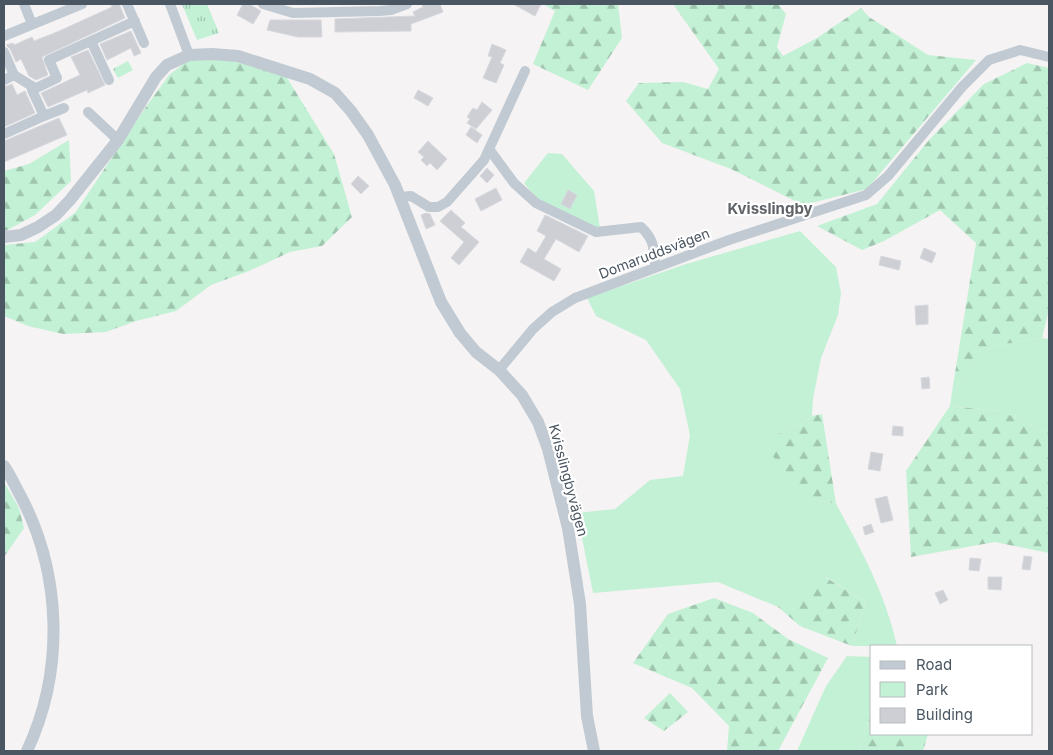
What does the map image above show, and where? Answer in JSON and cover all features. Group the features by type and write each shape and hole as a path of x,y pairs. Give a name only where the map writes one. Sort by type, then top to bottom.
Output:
{"street":[{"path":"24,4 32,24"},
{"path":"4,36 82,4"},
{"path":"127,4 144,43"},
{"path":"170,4 189,55"},
{"path":"263,4 293,13 347,8 391,10 406,4"},
{"path":"44,116 32,90 57,78 49,60 134,21"},
{"path":"91,41 109,80"},
{"name":"Domaruddsvägen","path":"499,370 534,329 552,312 575,298 729,240 866,195 888,176 962,87 989,60 1020,50 1049,56"},
{"path":"4,52 14,76 35,88"},
{"name":"Kvisslingbyvägen","path":"4,237 21,235 38,228 56,215 118,140 156,77 167,65 189,55 238,56 310,79 334,93 352,110 395,185 441,302 460,333 476,352 499,370 522,395 538,422 548,449 568,528 580,604 587,716 594,751"},
{"path":"400,197 411,196 430,207 438,207 447,202 484,160 525,71"},
{"path":"4,80 14,76"},
{"path":"4,134 64,108"},
{"path":"88,112 118,140"},
{"path":"489,150 514,183 536,203 596,232 641,227 647,233 654,246 655,267"},
{"path":"4,466 29,511 44,554 52,599 54,645 48,690 35,734 27,751"}],"green space":[{"path":"182,4 207,4 219,33 197,40"},
{"path":"543,4 618,4 622,38 588,90 533,64 555,11"},
{"path":"673,4 778,4 786,14 777,47 783,56 817,38 861,8 869,17 928,55 976,60 867,189 803,205 731,169 662,143 626,101 639,83 683,82 708,89 719,69"},
{"path":"195,55 228,56 284,73 334,154 352,217 322,246 290,252 249,271 211,285 176,311 136,321 106,332 63,334 28,326 4,316 4,245 35,242 75,213 169,75"},
{"path":"128,61 133,70 118,78 113,69"},
{"path":"1027,63 1049,68 1049,309 1042,338 993,346 976,362 952,392 976,243 940,210 884,241 862,250 817,226 877,204 929,140 984,84"},
{"path":"69,140 71,181 35,215 4,232 4,171 29,164"},
{"path":"548,153 562,154 594,191 600,228 592,228 538,200 524,183"},
{"path":"800,231 836,267 841,293 838,315 821,358 813,399 812,416 800,424 773,436 814,499 836,504 863,555 879,591 897,645 852,646 866,602 826,577 778,607 718,582 593,593 577,513 615,509 650,480 683,476 690,435 680,389 646,340 596,316 587,298 683,265"},
{"path":"1042,338 1049,339 1049,433 1001,411 950,406 952,392 976,362 993,346"},
{"path":"950,406 1001,411 1049,433 1049,553 995,542 911,557 906,471"},
{"path":"822,414 836,504 814,499 781,467 766,447 773,436 800,424 812,416"},
{"path":"4,482 19,508 24,528 4,557"},
{"path":"825,577 866,602 852,646 800,626 778,607"},
{"path":"714,598 753,613 788,639 828,658 778,751 727,751 729,726 692,688 633,663 668,614"},
{"path":"847,656 870,657 870,716 858,751 797,751 826,686"},
{"path":"670,693 688,712 664,731 644,718"},
{"path":"870,716 870,735 928,735 923,751 858,751"}],"building":[{"path":"111,4 119,4 125,18 42,57 48,75 36,80 29,76 21,59 16,62 6,45 13,43 14,45 32,37 34,41 112,7"},
{"path":"243,4 249,4 261,11 253,24 237,15"},
{"path":"422,4 440,4 443,12 411,24 411,31 335,32 335,19 415,16 413,12 423,7"},
{"path":"513,4 541,4 535,16"},
{"path":"270,20 321,20 322,37 298,37 267,30"},
{"path":"131,31 141,53 134,56 131,48 107,60 100,44"},
{"path":"492,44 506,50 500,63 504,65 496,83 483,78 492,57 488,56"},
{"path":"88,50 105,85 88,93 87,90 48,107 41,93 80,75 71,57"},
{"path":"12,84 17,95 25,91 35,113 4,127 4,87"},
{"path":"418,90 433,98 428,106 414,98"},
{"path":"482,102 492,110 476,129 467,123 470,119 467,117 473,108 477,110"},
{"path":"59,118 67,135 4,162 4,141"},
{"path":"471,127 482,135 477,143 466,135"},
{"path":"428,141 447,159 437,170 430,163 427,166 421,160 424,157 418,152"},
{"path":"487,168 494,175 487,183 480,176"},
{"path":"358,176 369,186 361,194 351,184"},
{"path":"496,188 502,200 481,211 475,199"},
{"path":"568,190 577,195 570,209 561,204"},
{"path":"451,210 465,223 461,227 479,242 459,265 451,258 464,242 440,221"},
{"path":"430,214 435,225 426,229 421,215"},
{"path":"545,215 588,236 579,252 556,239 544,259 561,269 554,281 520,262 528,248 536,253 546,236 537,231"},
{"path":"924,248 936,253 932,263 920,258"},
{"path":"881,256 901,261 899,270 879,265"},
{"path":"928,305 928,324 916,325 915,306"},
{"path":"929,377 930,388 922,389 921,378"},
{"path":"893,426 903,427 903,436 892,435"},
{"path":"871,452 883,454 880,471 868,469"},
{"path":"887,496 893,520 881,523 875,499"},
{"path":"871,524 874,532 865,535 863,527"},
{"path":"1024,556 1032,557 1030,570 1022,569"},
{"path":"970,558 981,559 979,571 969,570"},
{"path":"988,577 1002,577 1001,590 988,589"},
{"path":"943,590 948,600 940,604 935,593"}],"district":[{"name":"Kvisslingby","path":"770,208"}]}
